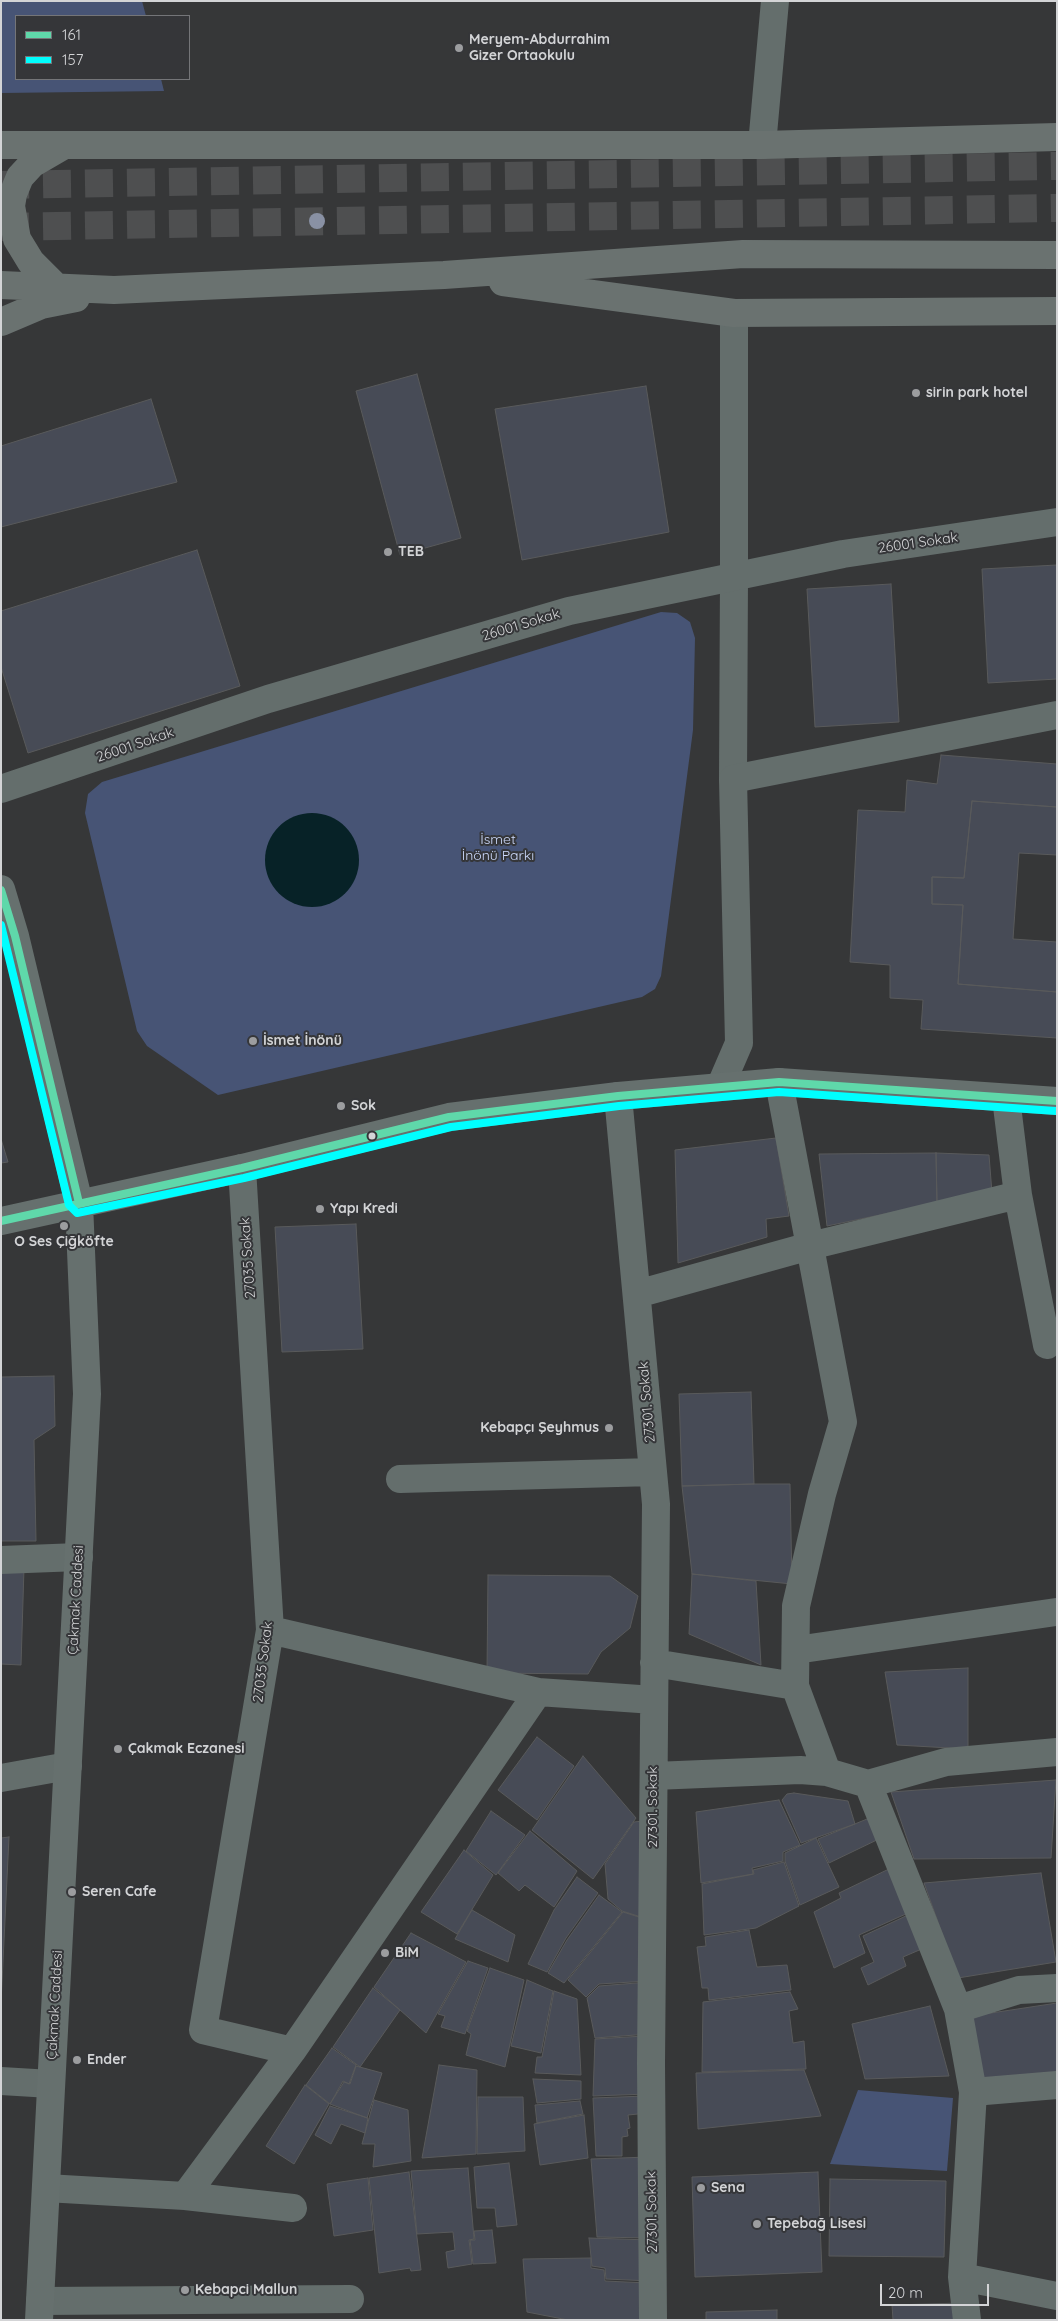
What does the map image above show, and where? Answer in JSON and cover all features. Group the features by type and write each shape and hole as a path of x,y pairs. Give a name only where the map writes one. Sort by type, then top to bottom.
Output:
{"highway":[{"path":"1,145 762,146 1057,136"},
{"path":"56,287 31,262 17,239 11,206 13,194 20,177 32,164 67,144"},
{"path":"1,284 114,290 444,275 742,254 1057,255"},
{"path":"444,275 734,312 1057,311"},
{"path":"1,322 40,305 114,290"}],"main road":[{"name":"Çakmak Caddesi","path":"1,890 8,938 79,1203 87,1394 40,2311"},
{"path":"1,1221 242,1168 450,1118 618,1096 779,1082 1057,1101"}],"street":[{"path":"762,146 775,1"},
{"path":"720,1087 739,1043 733,779 734,312"},
{"name":"26001 Sokak","path":"1,789 268,699 569,611 843,554 1057,522"},
{"path":"733,779 1057,715"},
{"path":"779,1082 843,1422 822,1494 796,1606 795,1686 826,1772"},
{"name":"27301. Sokak","path":"618,1096 656,1504 651,2053 653,2320"},
{"path":"1006,1098 1018,1195 1047,1345"},
{"name":"27035 Sokak","path":"242,1168 270,1630 203,2030 292,2051"},
{"path":"637,1294 810,1246 1018,1195"},
{"path":"400,1479 653,1472"},
{"path":"1,1560 79,1557"},
{"path":"796,1650 1056,1612"},
{"path":"270,1630 538,1692 654,1700"},
{"path":"654,1662 795,1686"},
{"path":"185,2196 292,2051 538,1692"},
{"path":"654,1776 777,1770 826,1772 868,1784 946,1762 1057,1752"},
{"path":"1,1778 68,1766"},
{"path":"868,1784 958,2009 973,2092 962,2277 967,2320"},
{"path":"958,2009 1019,1990 1057,1988"},
{"path":"1,2081 51,2084"},
{"path":"973,2092 1057,2085"},
{"path":"46,2188 185,2196 293,2208"},
{"path":"962,2277 1057,2296"},
{"path":"40,2311 350,2299"}],"green space":[{"path":"1,1 142,1 146,15 15,15 15,80 161,80 164,91 1,93"},
{"name":"İsmet İnönü Parkı","path":"661,612 677,613 690,622 695,638 693,730 661,976 655,989 642,997 218,1095 147,1046 137,1031 85,813 88,794 102,782"},
{"path":"858,2090 953,2098 947,2171 830,2164"}],"shaded area":[{"path":"312,813 330,817 345,827 355,842 359,860 355,878 345,893 330,903 312,907 294,903 279,893 269,878 265,860 269,842 279,827 294,817"}],"building":[{"path":"417,374 461,538 400,555 356,391"},
{"path":"646,386 669,532 522,560 495,409"},
{"path":"151,399 177,482 1,527 1,446"},
{"path":"197,550 240,686 28,753 1,667 1,611"},
{"path":"1057,565 1057,679 988,683 982,569"},
{"path":"891,584 899,722 815,727 807,589"},
{"path":"941,755 1057,764 1057,807 972,801 964,878 932,877 932,904 963,905 958,984 1057,992 1057,1038 921,1029 923,1000 890,998 890,965 850,962 858,810 905,812 907,780 937,784"},
{"path":"972,801 1057,807 1057,855 1019,853 1013,939 1057,942 1057,992 958,984 963,905 932,904 932,877 964,878"},
{"path":"776,1138 789,1216 766,1219 767,1237 678,1263 675,1150"},
{"path":"1,1139 8,1162 1,1163"},
{"path":"936,1153 989,1155 992,1193 937,1203"},
{"path":"936,1153 937,1203 827,1226 819,1154"},
{"path":"356,1224 363,1349 282,1352 275,1227"},
{"path":"54,1376 55,1426 34,1440 36,1541 1,1541 1,1377"},
{"path":"751,1392 754,1484 682,1486 679,1394"},
{"path":"790,1484 792,1584 692,1574 682,1486"},
{"path":"1,1567 24,1568 21,1665 1,1664"},
{"path":"692,1574 756,1581 761,1665 689,1634"},
{"path":"488,1575 610,1576 638,1596 630,1628 601,1652 588,1674 487,1673"},
{"path":"968,1668 968,1749 897,1745 885,1672"},
{"path":"537,1737 574,1766 537,1820 498,1790"},
{"path":"583,1756 636,1818 593,1879 532,1830"},
{"path":"1056,1780 1051,1858 914,1859 891,1792"},
{"path":"794,1793 848,1801 855,1824 801,1843 782,1800 787,1794"},
{"path":"779,1800 800,1845 783,1852 783,1861 752,1868 753,1874 701,1883 696,1812"},
{"path":"491,1811 525,1835 496,1875 466,1851"},
{"path":"872,1817 883,1837 829,1863 818,1839"},
{"path":"643,1821 641,1917 622,1911 608,1899 605,1864 634,1822"},
{"path":"530,1831 577,1871 554,1907 525,1885 519,1891 498,1873"},
{"path":"9,1837 1,2003 1,1838"},
{"path":"816,1838 839,1887 800,1905 785,1861 785,1853"},
{"path":"464,1850 493,1875 457,1934 421,1912"},
{"path":"784,1862 799,1906 756,1928 704,1935 702,1884 754,1874 753,1870"},
{"path":"891,1868 908,1913 859,1935 865,1953 834,1968 814,1912 841,1898 839,1893"},
{"path":"1041,1873 1056,1962 958,1978 924,1883"},
{"path":"577,1877 598,1893 566,1938 547,1972 528,1964 554,1910"},
{"path":"599,1895 622,1912 564,1983 548,1973 567,1940"},
{"path":"472,1910 515,1935 508,1962 455,1939"},
{"path":"623,1912 642,1918 648,1981 599,1984 586,1997 568,1980"},
{"path":"908,1915 924,1948 903,1957 906,1966 868,1985 861,1968 874,1962 863,1936"},
{"path":"749,1930 757,1967 787,1965 791,1990 709,2000 708,1988 702,1988 697,1947 706,1946 705,1937"},
{"path":"411,1933 466,1962 426,2033 374,1987"},
{"path":"468,1961 488,1968 465,2034 441,2027 445,2016 438,2014"},
{"path":"490,1968 524,1980 505,2067 466,2055 471,2034 467,2031"},
{"path":"527,1980 553,1991 541,2053 511,2046"},
{"path":"649,1982 649,2034 595,2038 587,1998 599,1986"},
{"path":"373,1988 400,2010 360,2067 333,2047"},
{"path":"554,1991 577,1999 581,2075 535,2073 537,2057 542,2057"},
{"path":"790,1992 798,2009 789,2011 793,2043 804,2041 806,2069 702,2072 703,2002"},
{"path":"1057,2003 1057,2078 981,2083 965,2017"},
{"path":"930,2006 949,2076 865,2079 852,2024"},
{"path":"644,2036 648,2094 593,2096 595,2039"},
{"path":"332,2048 356,2065 349,2084 343,2081 330,2104 306,2085"},
{"path":"439,2065 477,2070 476,2154 422,2158"},
{"path":"356,2066 382,2073 367,2118 330,2104 344,2082 350,2084"},
{"path":"804,2070 821,2116 698,2129 696,2073"},
{"path":"533,2079 581,2081 581,2099 537,2103"},
{"path":"305,2085 329,2104 294,2164 266,2146"},
{"path":"646,2096 648,2113 628,2115 630,2128 627,2129 628,2136 622,2137 622,2156 596,2156 593,2098"},
{"path":"478,2097 523,2097 525,2151 477,2154"},
{"path":"374,2100 408,2110 411,2161 373,2167 375,2144 362,2144"},
{"path":"580,2101 583,2114 537,2123 535,2105"},
{"path":"330,2106 368,2118 365,2133 341,2124 331,2144 315,2135"},
{"path":"584,2115 588,2158 540,2165 534,2124"},
{"path":"649,2157 650,2238 597,2237 591,2159"},
{"path":"509,2163 517,2225 497,2227 495,2208 477,2208 474,2167"},
{"path":"468,2168 474,2239 469,2240 472,2264 448,2268 446,2252 455,2250 453,2232 417,2234 411,2171"},
{"path":"409,2172 421,2270 411,2271 410,2268 379,2273 369,2178"},
{"name":"Tepebağ Lisesi","path":"818,2172 822,2272 695,2277 692,2177"},
{"path":"368,2178 373,2230 334,2236 327,2184"},
{"path":"830,2179 946,2181 944,2257 829,2256"},
{"path":"492,2230 496,2263 473,2264 470,2240 475,2240 474,2231"},
{"path":"589,2238 650,2240 651,2281 606,2279 605,2268 592,2266"},
{"path":"591,2258 591,2268 604,2270 605,2281 647,2283 651,2320 568,2320 527,2312 523,2259"},
{"path":"961,2303 962,2320 893,2320 892,2305"},
{"path":"777,2310 777,2320 706,2320 706,2312"}],"tunnel":[{"path":"1,185 1057,166"},
{"path":"1,227 1057,208"}],"transit line":[{"name":"161","path":"1,890 15,936 79,1203"},
{"name":"157","path":"1,925 69,1205 77,1213 244,1178 451,1127 619,1106 779,1092 1056,1111"},
{"name":"161","path":"1,1221 242,1168 449,1117 618,1096 779,1082 1057,1101"}],"place":[{"name":"Meryem-Abdurrahim Gizer Ortaokulu","path":"459,48"},
{"name":"sirin park hotel","path":"916,393"},
{"name":"TEB","path":"388,552"},
{"name":"İsmet İnönü","path":"253,1041"},
{"name":"Sok","path":"341,1106"},
{"name":"Yapı Kredi","path":"320,1209"},
{"name":"O Ses Çiğköfte","path":"64,1226"},
{"name":"Kebapçı Şeyhmus","path":"609,1428"},
{"name":"Çakmak Eczanesi","path":"118,1749"},
{"name":"Seren Cafe","path":"72,1892"},
{"name":"BiM","path":"385,1953"},
{"name":"Ender","path":"77,2060"},
{"name":"Sena","path":"701,2188"},
{"name":"Tepebağ Lisesi","path":"757,2224"},
{"name":"Kebapci Mallun","path":"185,2290"}]}
